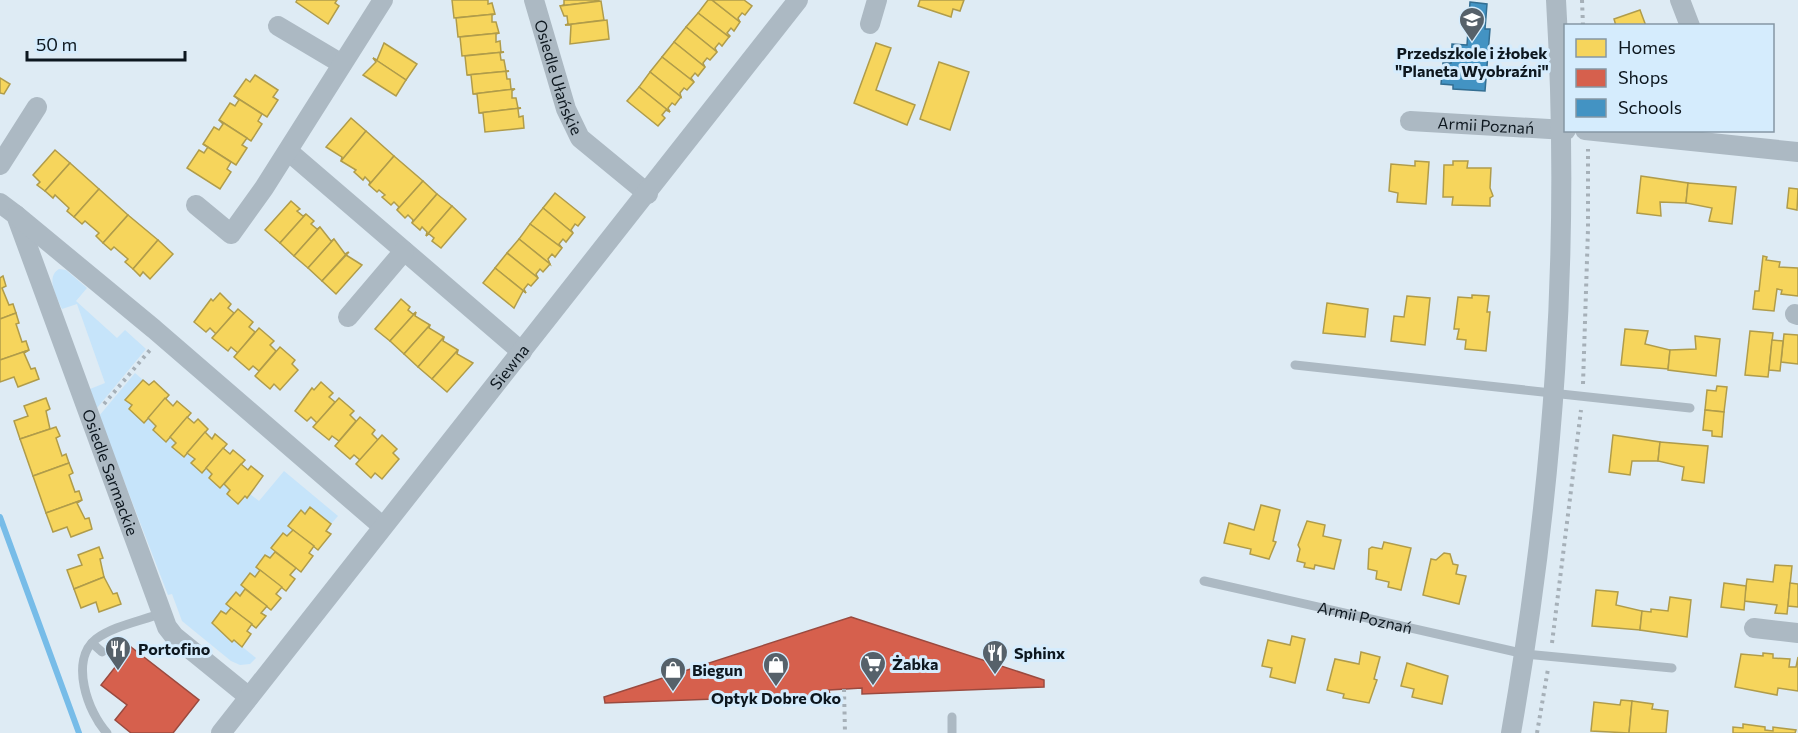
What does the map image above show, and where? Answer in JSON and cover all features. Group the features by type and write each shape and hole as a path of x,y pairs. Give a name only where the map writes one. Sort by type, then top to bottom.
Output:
{"street":[{"path":"196,205 231,234 288,152 382,0"},
{"name":"Osiedle Ułańskie","path":"534,0 566,109 580,138 648,194"},
{"name":"Siewna","path":"221,733 382,526 648,194 798,0"},
{"path":"870,24 877,0"},
{"path":"1511,733 1525,654 1556,394 1564,130 1556,0"},
{"path":"1680,0 1689,24"},
{"path":"278,26 342,64"},
{"path":"0,165 38,106"},
{"name":"Armii Poznań","path":"1410,121 1564,130"},
{"path":"1625,132 1725,137 1798,152"},
{"path":"288,152 522,352"},
{"path":"0,203 162,336 382,526"},
{"name":"Osiedle Sarmackie","path":"16,215 162,613 174,636 249,697"},
{"path":"348,317 404,251"},
{"path":"1754,628 1798,633"}],"lane":[{"path":"1295,365 1690,408"},
{"name":"Armii Poznań","path":"1204,580 1525,654 1671,668"},
{"path":"107,733 96,719 84,684 84,662 92,643 107,633 162,613"},
{"path":"92,643 102,652"},
{"path":"951,717 952,733"}],"path":[{"path":"1582,0 1583,24"},
{"path":"90,420 162,336"},
{"path":"844,689 845,733"}],"shaded area":[{"path":"59,269 66,270 87,288 76,301 117,338 125,330 146,349 97,408 90,389 105,383 77,304 62,309 55,293 52,282"},
{"path":"135,373 143,380 125,399 132,405 129,410 144,423 148,418 156,426 153,431 165,441 170,437 176,443 173,448 183,457 187,453 195,459 191,463 206,468 212,474 209,479 220,488 224,484 230,490 227,494 238,504 250,494 259,501 284,471 338,516 331,524 310,507 305,514 300,511 288,526 293,530 287,536 282,533 271,548 275,552 270,558 265,555 256,566 260,570 255,577 250,574 241,585 245,589 240,596 235,593 227,604 231,608 226,614 221,611 212,623 231,642 234,640 256,658 250,664 240,665 231,661 182,621 172,594 168,595 99,416"}],"building: Homes":[{"path":"297,0 337,0 335,3 339,6 328,24 296,2"},
{"path":"452,0 488,0 488,4 492,3 495,14 454,18"},
{"path":"564,0 599,1 560,6 564,5"},
{"path":"708,0 712,0 740,22 734,31 731,28 727,33 729,37 698,13"},
{"path":"712,0 744,0 752,6 745,15 742,13 738,18 740,22"},
{"path":"920,0 964,0 960,11 953,9 951,17 918,6"},
{"path":"601,1 604,20 565,25 568,24 567,16 564,16 560,6"},
{"path":"1640,10 1645,24 1615,24 1614,19"},
{"path":"698,13 729,37 722,46 719,43 715,48 717,52 686,27"},
{"path":"495,14 492,15 492,22 496,22 499,33 458,37 456,18"},
{"path":"607,20 609,39 570,44 571,25 565,25"},
{"path":"686,27 717,52 710,60 707,58 703,63 705,67 674,42"},
{"path":"499,33 496,34 496,42 500,41 501,52 504,52 462,56 460,37"},
{"path":"674,42 705,67 698,76 695,73 691,78 694,82 662,57"},
{"path":"384,43 417,64 406,80 373,58 377,60"},
{"path":"876,43 891,48 876,90 915,105 907,125 854,103"},
{"path":"504,52 500,53 501,60 504,60 506,71 509,71 467,75 465,56"},
{"path":"662,57 694,82 687,90 684,88 680,93 681,97 650,72"},
{"path":"373,58 406,80 396,96 363,75 376,62"},
{"path":"939,62 969,72 950,130 920,119"},
{"path":"509,71 506,72 507,79 510,79 511,89 515,89 473,94 471,75 467,75"},
{"path":"650,72 681,97 675,105 672,103 668,108 670,112 639,87"},
{"path":"255,75 278,90 273,97 278,100 267,117 234,96 246,79 250,82"},
{"path":"0,78 10,84 4,94 0,93"},
{"path":"639,87 670,112 666,110 662,115 665,118 658,126 627,101"},
{"path":"515,89 512,91 512,98 516,98 518,108 521,108 479,113 477,94 473,94"},
{"path":"234,96 262,114 258,121 262,124 251,141 219,120 230,103 235,106 239,100"},
{"path":"521,108 518,109 519,117 523,116 524,128 485,132 483,113 479,113"},
{"path":"351,118 366,131 341,161 342,157 326,147"},
{"path":"219,120 247,138 242,145 247,148 236,165 203,144 214,127 219,130 223,124"},
{"path":"366,131 394,156 369,185 370,182 365,177 363,180 354,172 356,170 341,161"},
{"path":"208,147 231,162 227,169 231,172 220,189 187,168 199,150 204,153"},
{"path":"55,150 70,163 45,191 37,185 40,182 33,175"},
{"path":"394,156 423,181 397,210 399,207 394,202 391,205 382,197 385,195 369,185"},
{"path":"1415,161 1429,162 1426,204 1397,202 1398,193 1389,191 1391,164 1415,166"},
{"path":"1453,161 1468,161 1467,168 1491,168 1490,188 1493,196 1490,198 1490,206 1452,205 1453,197 1443,197 1444,165 1453,165"},
{"path":"70,163 99,189 74,217 67,211 69,208 55,195 53,198 45,191"},
{"path":"1641,176 1688,183 1686,203 1660,202 1661,216 1637,213"},
{"path":"423,181 437,194 412,223 413,220 408,215 405,218 397,210"},
{"path":"1688,183 1736,187 1732,224 1709,221 1712,208 1686,203"},
{"path":"1789,188 1798,189 1797,210 1787,208"},
{"path":"99,189 128,215 103,243 96,236 99,233 85,221 82,224 74,217"},
{"path":"555,193 585,217 578,226 575,224 571,230 573,233 543,208"},
{"path":"437,194 452,206 426,236 427,232 422,227 420,230 412,223"},
{"path":"291,201 300,209 297,211 303,216 306,214 280,243 265,230"},
{"path":"452,206 466,219 441,248 432,241 434,238 429,234 426,236"},
{"path":"543,208 573,233 566,242 563,239 559,244 562,248 530,224"},
{"path":"306,214 314,221 311,224 317,229 320,227 294,256 280,243"},
{"path":"128,215 158,240 133,269 125,262 128,259 114,247 111,250 103,243"},
{"path":"530,224 562,248 555,257 552,254 548,259 550,264 519,239"},
{"path":"320,227 331,241 334,239 308,268 294,256"},
{"path":"334,239 345,254 348,252 322,281 308,268"},
{"path":"519,239 550,264 543,272 540,269 536,274 538,278 507,253"},
{"path":"158,240 173,254 150,279 143,272 140,276 133,269"},
{"path":"507,253 538,278 531,286 528,284 524,289 526,293 495,268"},
{"path":"346,255 362,265 336,294 322,281"},
{"path":"1763,256 1767,257 1766,260 1780,262 1779,267 1798,268 1798,296 1781,294 1782,290 1777,289 1774,311 1753,309 1755,291 1759,291"},
{"path":"495,268 526,293 523,291 514,308 483,283"},
{"path":"3,276 6,286 2,288 9,305 13,304 16,313 0,319 0,278"},
{"path":"220,293 231,304 228,308 234,313 216,334 210,328 206,332 194,322 211,299 213,301"},
{"path":"1472,295 1489,296 1487,312 1490,312 1486,351 1465,349 1466,340 1457,339 1459,329 1454,329 1458,297 1472,298"},
{"path":"1407,296 1430,298 1425,345 1391,341 1394,316 1404,317"},
{"path":"401,299 410,307 408,310 413,314 416,312 390,341 375,329"},
{"path":"1327,303 1368,309 1365,337 1323,333"},
{"path":"238,309 253,322 249,327 255,332 238,353 231,347 228,351 212,338"},
{"path":"416,312 415,316 430,325 404,354 390,341"},
{"path":"16,313 19,323 16,324 22,342 26,341 29,350 0,360 0,319"},
{"path":"430,325 429,328 444,337 418,367 404,354"},
{"path":"259,328 274,341 270,345 276,351 259,371 253,366 249,370 234,357"},
{"path":"1625,329 1648,331 1645,344 1670,350 1668,369 1621,365"},
{"path":"1750,331 1773,333 1768,377 1745,375"},
{"path":"1784,334 1798,335 1798,364 1781,362"},
{"path":"1695,336 1720,339 1716,376 1668,370 1670,350 1696,349"},
{"path":"444,337 443,341 458,350 432,379 418,367"},
{"path":"1772,340 1783,341 1780,371 1769,370"},
{"path":"280,347 295,360 292,364 298,370 280,390 274,384 270,389 255,376"},
{"path":"29,350 24,353 31,369 35,368 39,379 18,387 14,377 0,382 0,360"},
{"path":"458,350 457,354 473,363 447,392 432,379"},
{"path":"143,380 149,385 154,381 169,395 144,423 129,409 132,405 125,400"},
{"path":"321,382 333,393 329,397 335,402 317,423 311,417 307,421 295,411 312,388 314,390"},
{"path":"1717,386 1727,387 1724,412 1705,410 1707,390 1716,391"},
{"path":"46,398 50,409 46,411 50,429 20,439 14,421 28,416 24,406"},
{"path":"165,398 173,406 177,401 191,413 166,442 153,430 156,426 148,418"},
{"path":"339,398 354,411 350,415 356,421 339,441 332,436 329,440 313,427"},
{"path":"1705,410 1724,412 1722,437 1712,436 1712,431 1703,430"},
{"path":"187,417 194,423 198,419 208,429 184,457 172,447 176,443 170,437"},
{"path":"360,417 375,430 372,434 378,440 360,460 354,455 350,459 335,446"},
{"path":"56,427 60,436 56,438 62,456 66,454 69,463 33,476 20,439"},
{"path":"205,432 212,439 215,434 227,444 202,473 191,463 195,459 187,453"},
{"path":"382,435 397,449 393,453 399,459 382,479 375,473 371,478 356,464"},
{"path":"1613,435 1660,442 1658,461 1632,461 1630,475 1609,472"},
{"path":"1660,442 1708,446 1704,483 1682,480 1684,467 1658,461"},
{"path":"223,448 230,454 233,450 245,460 220,488 209,478 212,474 206,468"},
{"path":"69,463 73,473 69,475 75,492 79,491 82,500 46,513 33,476"},
{"path":"241,464 248,470 251,466 263,476 247,498 245,496 238,504 227,494 230,490 224,484"},
{"path":"82,500 77,503 85,519 89,518 92,529 71,537 67,527 53,532 46,513"},
{"path":"1261,505 1280,510 1273,541 1276,542 1269,559 1250,554 1251,549 1224,543 1229,523 1254,530"},
{"path":"310,507 331,524 326,531 331,534 318,550 288,526 301,510 305,514"},
{"path":"1307,521 1325,525 1323,536 1341,540 1334,569 1315,565 1314,569 1304,567 1305,563 1297,561 1300,549 1298,545"},
{"path":"293,530 314,546 309,553 313,556 301,572 271,548 283,533 287,536"},
{"path":"1384,542 1411,548 1401,590 1388,587 1389,582 1376,579 1377,571 1368,569 1369,549 1372,547 1382,549"},
{"path":"99,547 103,558 100,559 104,577 74,589 67,570 82,565 78,555"},
{"path":"275,552 296,568 290,575 295,579 286,591 256,567 265,555 270,558"},
{"path":"1444,553 1450,554 1453,564 1458,565 1456,574 1466,576 1459,604 1423,595 1431,559 1436,560"},
{"path":"1775,565 1792,566 1787,614 1775,613 1777,605 1744,601 1747,579 1773,582"},
{"path":"260,570 282,587 276,594 281,598 271,610 241,585 250,573 255,577"},
{"path":"104,577 113,594 117,593 121,604 99,612 96,602 81,608 74,589"},
{"path":"1724,583 1746,586 1744,610 1721,607"},
{"path":"1790,583 1798,584 1798,607 1788,606"},
{"path":"245,589 267,606 261,613 266,616 256,628 226,604 236,592 240,596"},
{"path":"1596,590 1618,592 1616,605 1642,611 1640,630 1592,626"},
{"path":"1670,597 1691,600 1687,637 1640,630 1642,611 1651,612 1651,609 1668,611"},
{"path":"231,608 252,624 247,631 251,634 242,647 234,640 232,642 212,623 221,611 226,614"},
{"path":"1292,636 1305,639 1295,683 1270,677 1272,668 1262,666 1268,640 1290,645"},
{"path":"1361,652 1380,657 1374,679 1377,680 1369,703 1343,698 1344,694 1327,690 1335,659 1359,664"},
{"path":"1763,653 1773,654 1773,658 1790,659 1789,667 1796,667 1798,657 1798,691 1778,688 1777,695 1735,687 1741,654 1763,656"},
{"path":"1407,663 1448,676 1442,704 1412,697 1414,689 1401,686"},
{"path":"1621,700 1632,701 1629,733 1591,731 1594,702 1620,705"},
{"path":"1632,701 1653,704 1652,709 1668,711 1666,733 1629,733"},
{"path":"1743,724 1765,727 1765,730 1773,731 1773,727 1796,730 1795,733 1733,733 1733,727 1743,728"}],"building: Shops":[{"path":"851,617 1044,680 1044,687 862,694 862,688 829,690 830,695 605,703 604,697"},
{"path":"131,647 199,700 173,733 131,733 115,720 127,705 101,685"}],"building: Schools":[{"path":"1470,2 1487,4 1485,29 1490,29 1485,91 1453,89 1453,85 1441,84 1443,63 1451,63 1452,44 1467,45"}],"waterway":[{"path":"0,517 79,733"}],"place":[{"name":"Przedszkole i żłobek \"Planeta Wyobraźni\"","path":"1472,43"},
{"name":"Portofino","path":"118,672"},
{"name":"Sphinx","path":"995,676"},
{"name":"Żabka","path":"873,687"},
{"name":"Optyk Dobre Oko","path":"776,688"},
{"name":"Biegun","path":"673,693"}]}
